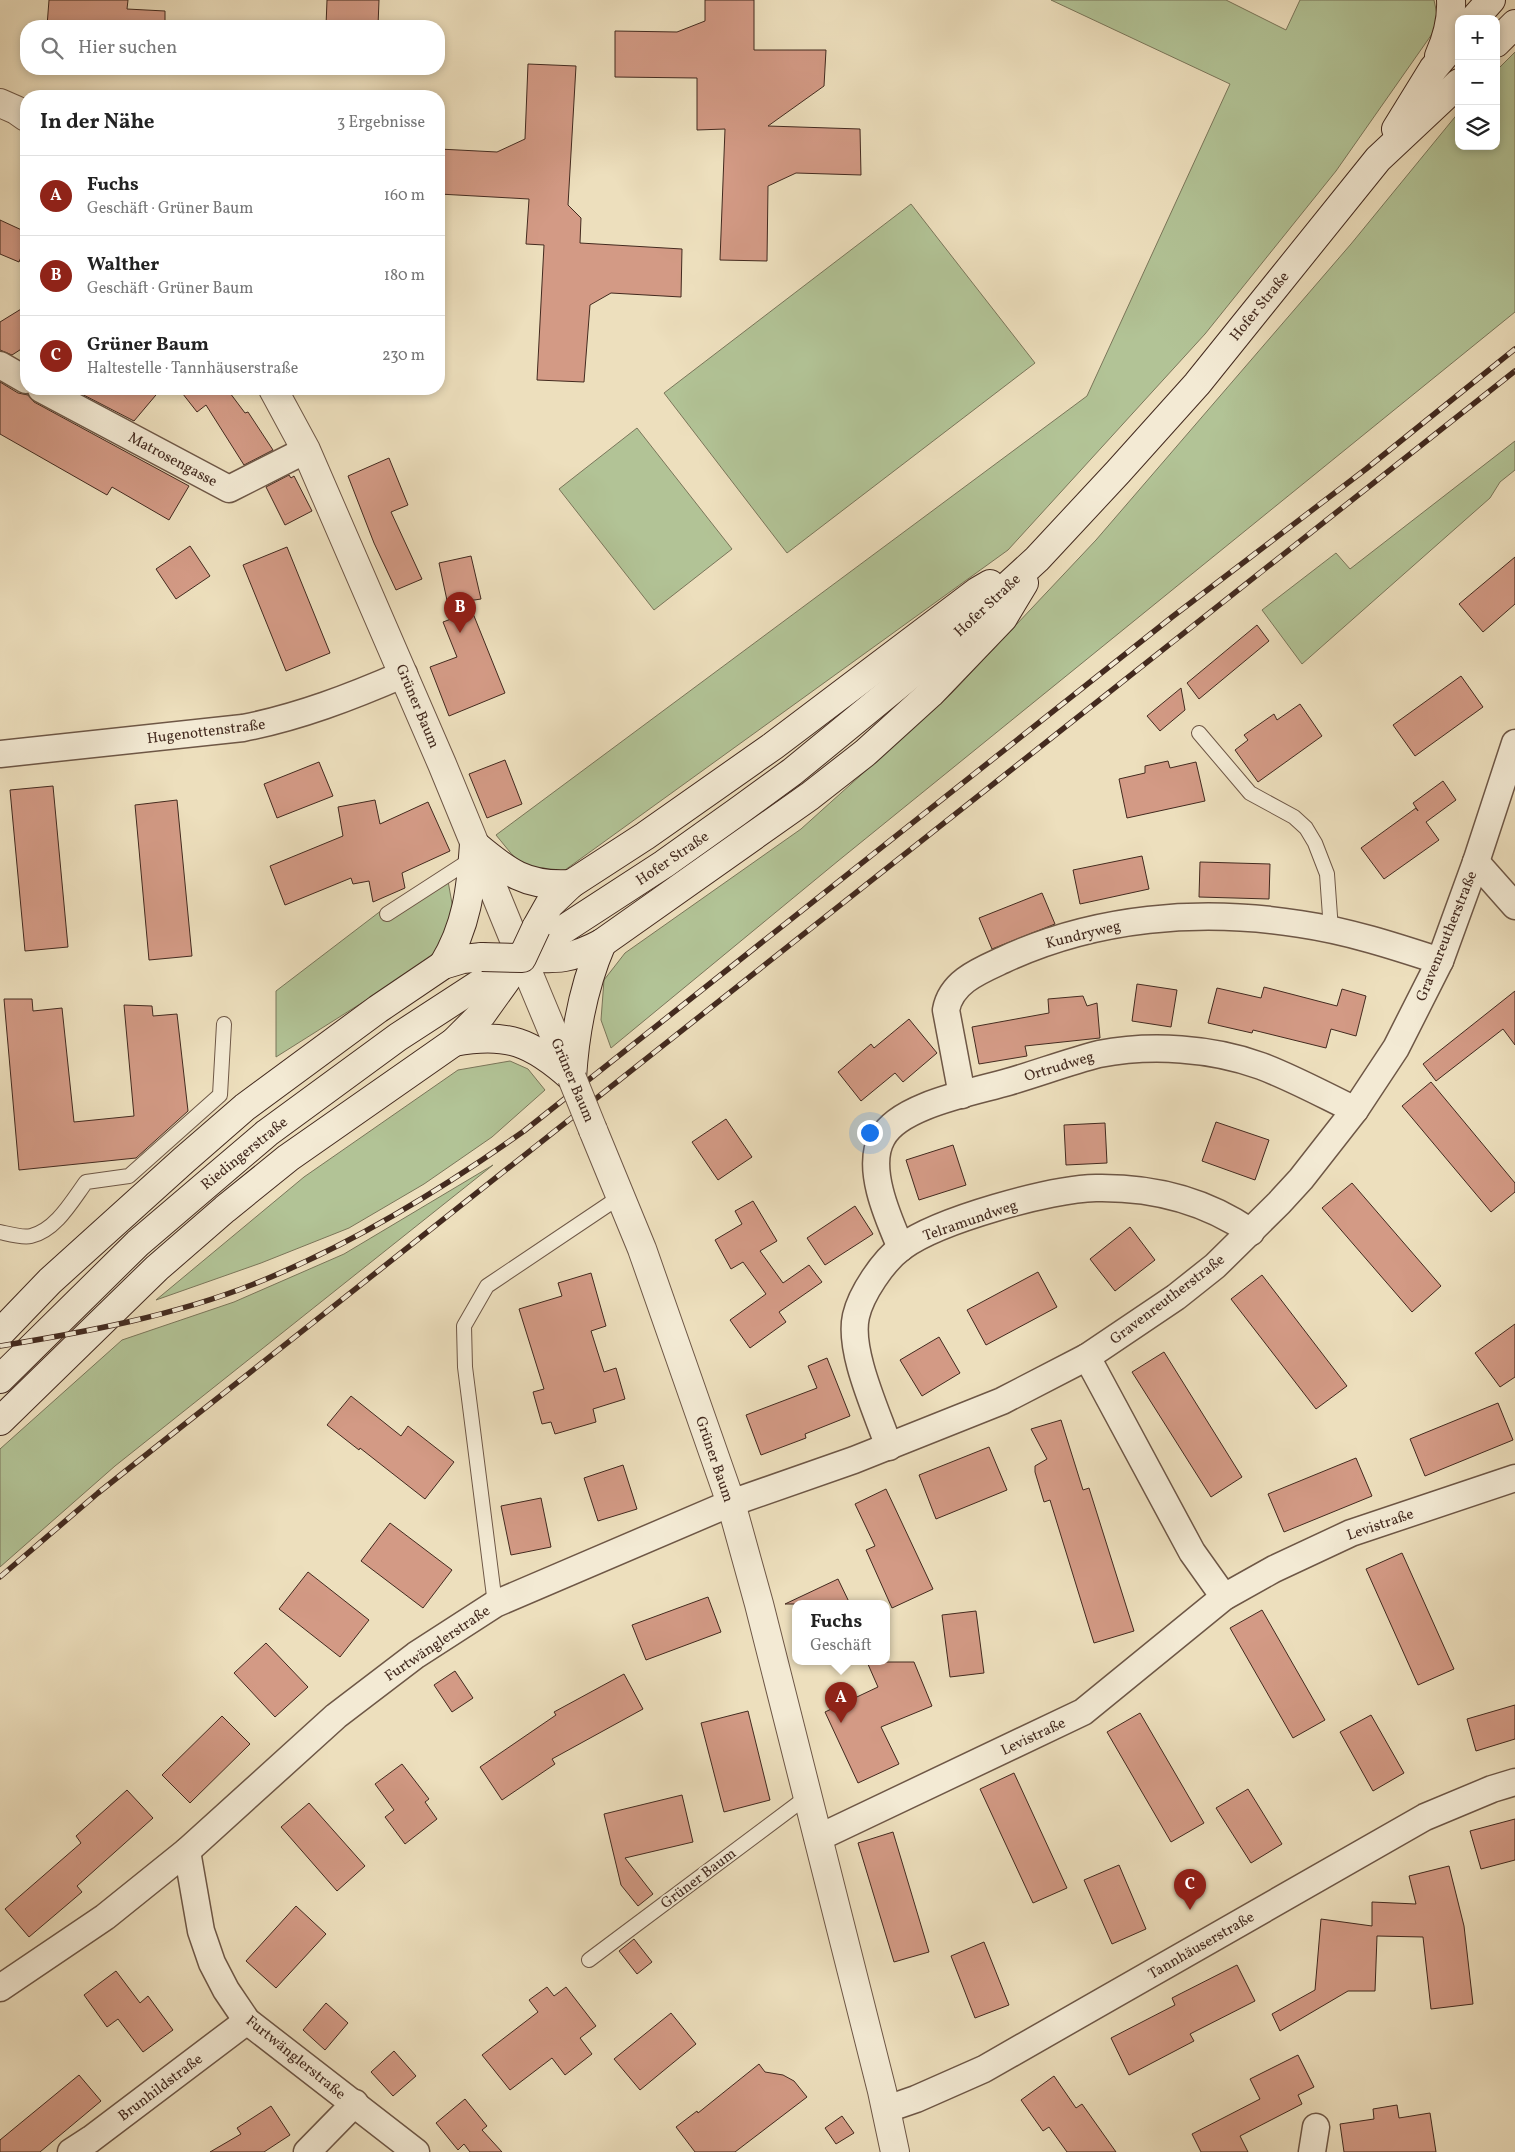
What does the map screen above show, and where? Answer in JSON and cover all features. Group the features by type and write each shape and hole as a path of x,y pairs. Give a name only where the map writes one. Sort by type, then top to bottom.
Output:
{"main road":[{"path":"1433,69 1446,40 1452,15 1451,0"},
{"name":"Hofer Straße","path":"1378,160 1433,69 1455,43"},
{"name":"Hofer Straße","path":"523,953 664,864 792,772 914,672 1037,559 1197,384 1378,160 1455,86"},
{"path":"0,104 20,113"},
{"name":"Grüner Baum","path":"276,395 306,450 404,674 474,851 523,953 642,1249 730,1503 759,1604 887,2109 895,2152"},
{"path":"0,1421 157,1268 225,1209 295,1152 454,1042 482,1014 502,989 549,906 571,884 660,826 766,752 978,591 1037,559"},
{"path":"0,1333 50,1281 245,1107 347,1032 443,965 463,958 523,953 560,959 583,953 602,943 786,814 865,753 930,694 1004,618 1037,559"},
{"path":"443,965 455,945 464,921 474,851 522,879 552,886 571,884"},
{"path":"572,1078 574,1037 582,1001 590,972 602,943"},
{"name":"Riedingerstraße","path":"0,1378 138,1243 267,1133 398,1037 523,953"},
{"path":"454,1042 478,1038 506,1039 526,1044 549,1057 572,1078"}],"street":[{"path":"1482,6 1507,32"},
{"path":"0,365 20,377"},
{"name":"Matrosengasse","path":"52,395 229,489 306,450"},
{"name":"Hugenottenstraße","path":"0,754 252,726 279,721 322,708 404,674"},
{"name":"Gravenreutherstraße","path":"730,1503 889,1447 995,1404 1087,1357 1176,1296 1215,1266 1251,1232 1301,1179 1355,1110 1396,1048 1440,961 1476,862 1515,743"},
{"name":"Gravenreutherstraße","path":"1476,862 1515,906"},
{"name":"Kundryweg","path":"962,1095 946,1010 948,1000 960,984 984,969 1020,952 1057,939 1123,923 1190,916 1266,920 1331,930 1393,946 1440,961"},
{"name":"Ortrudweg","path":"901,1248 886,1212 878,1182 877,1151 882,1138 893,1125 910,1114 932,1104 1099,1054 1118,1050 1164,1049 1221,1056 1262,1066 1355,1110"},
{"name":"Telramundweg","path":"889,1447 856,1353 854,1329 859,1305 865,1293 901,1248 940,1227 989,1211 1052,1194 1096,1188 1148,1192 1179,1198 1214,1210 1251,1232"},
{"path":"1087,1357 1192,1552 1224,1597"},
{"name":"Levistraße","path":"818,1838 1083,1712 1224,1597 1274,1569 1351,1533 1515,1478"},
{"name":"Furtwänglerstraße","path":"0,1988 105,1917 187,1851 336,1716 416,1655 495,1604 730,1503"},
{"name":"Tannhäuserstraße","path":"887,2109 916,2100 984,2069 1425,1817 1492,1789 1515,1782"},
{"name":"Furtwänglerstraße","path":"187,1851 201,1931 212,1964 226,1990 247,2021 416,2152"},
{"name":"Brunhildstraße","path":"71,2152 91,2139 247,2021"},
{"path":"307,2152 355,2103"}],"lane":[{"path":"1199,733 1250,793 1294,817 1306,828 1315,843 1327,874 1331,930"},
{"path":"388,914 474,851"},
{"path":"0,1232 32,1236 47,1228 63,1214 86,1182 129,1176 220,1095 224,1024"},
{"path":"495,1604 465,1367 464,1326 487,1286 528,1256 620,1196"},
{"name":"Grüner Baum","path":"589,1960 808,1796"}],"green space":[{"path":"1051,0 1226,0 1286,30 1300,0 1434,0 1439,24 1336,171 1205,334 1008,550 565,870 540,871 524,865 496,835 1087,396 1230,84"},
{"path":"1515,52 1515,312 838,861 611,1048 601,1020 604,980 625,953 801,829 951,694 1096,540 1351,244 1455,117 1455,150 1500,150 1500,67"},
{"path":"911,204 1035,363 787,553 664,393"},
{"path":"637,428 732,549 654,610 559,489"},
{"path":"1515,441 1515,470 1500,482 1490,498 1302,664 1262,610 1336,553 1350,569"},
{"path":"448,881 453,909 448,938 433,958 276,1057 276,991 382,910 386,921"},
{"path":"510,1061 528,1069 545,1090 492,1137 424,1184 349,1228 261,1263 156,1300 304,1177 458,1070"},
{"path":"493,1165 115,1466 0,1567 0,1449 122,1340 234,1302 344,1254"}],"building":[{"path":"49,0 128,0 127,9 165,11 165,20 47,20"},
{"path":"327,0 379,0 378,20 326,20"},
{"path":"705,0 754,0 754,50 826,50 824,86 768,126 860,129 861,175 796,173 768,186 767,261 720,260 725,129 697,130 697,78 615,77 615,31 677,32 705,21"},
{"path":"528,64 576,66 568,205 581,218 580,243 682,249 681,297 611,293 590,305 584,382 537,380 544,245 526,244 529,199 445,194 445,149 497,152 525,139"},
{"path":"0,220 20,229 20,260 19,262 0,254"},
{"path":"20,310 20,350 12,355 0,350 0,322"},
{"path":"0,382 20,395 28,395 34,402 189,486 169,520 112,487 107,495 0,434"},
{"path":"84,395 156,395 134,421"},
{"path":"184,395 232,395 245,413 248,412 273,450 244,465 206,405 197,412"},
{"path":"389,458 408,505 391,512 422,579 396,590 374,543 348,476"},
{"path":"289,475 291,478 294,476 312,511 285,525 266,487"},
{"path":"190,546 210,576 176,599 156,569"},
{"path":"287,547 330,653 286,671 243,565"},
{"path":"471,556 481,599 468,601 505,693 449,716 430,667 457,657 443,622 451,619 439,563"},
{"path":"1515,557 1515,604 1483,632 1459,604"},
{"path":"1257,625 1269,641 1199,699 1187,683"},
{"path":"1461,676 1483,707 1415,756 1393,725"},
{"path":"1181,688 1185,710 1160,731 1147,716"},
{"path":"1300,704 1322,736 1258,782 1235,750 1248,740 1244,735 1274,714 1277,720"},
{"path":"505,760 522,804 487,818 469,774"},
{"path":"1168,761 1170,768 1196,762 1205,801 1127,818 1119,779 1145,773 1145,766"},
{"path":"319,762 333,796 277,818 264,784"},
{"path":"1443,781 1456,800 1426,822 1439,840 1384,879 1361,848 1416,808 1418,811 1413,803"},
{"path":"53,786 68,947 25,951 10,790"},
{"path":"177,800 192,956 149,960 135,805"},
{"path":"375,800 380,824 428,802 450,851 402,873 405,888 373,902 369,881 353,884 351,878 285,905 270,866 343,836 338,807"},
{"path":"1142,856 1149,889 1080,904 1073,870"},
{"path":"1200,862 1270,864 1269,899 1199,897"},
{"path":"1042,893 1055,924 992,949 979,918"},
{"path":"1137,984 1177,990 1171,1027 1132,1021"},
{"path":"1264,987 1337,1006 1342,989 1366,996 1356,1036 1331,1029 1326,1048 1253,1030 1252,1033 1208,1023 1217,988 1261,998"},
{"path":"1515,991 1515,1045 1503,1029 1436,1081 1423,1064"},
{"path":"1083,996 1087,1006 1097,1003 1100,1038 1025,1046 1027,1056 979,1064 972,1027 1049,1013 1048,999"},
{"path":"4,999 32,999 33,1011 62,1008 74,1122 134,1116 124,1005 152,1006 153,1016 177,1014 188,1111 136,1158 19,1170"},
{"path":"909,1019 937,1053 903,1082 895,1073 861,1101 838,1072 871,1044 874,1048"},
{"path":"1431,1082 1515,1183 1515,1192 1491,1212 1402,1106"},
{"path":"726,1119 752,1157 718,1180 692,1142"},
{"path":"1216,1122 1269,1140 1255,1180 1202,1161"},
{"path":"1105,1123 1107,1163 1066,1165 1064,1125"},
{"path":"953,1145 966,1185 919,1200 906,1160"},
{"path":"1352,1183 1441,1286 1412,1312 1322,1208"},
{"path":"753,1201 777,1241 760,1251 783,1283 809,1265 822,1282 779,1312 786,1322 750,1348 730,1320 766,1294 743,1262 731,1269 715,1240 742,1224 735,1211"},
{"path":"855,1206 873,1234 825,1265 807,1238"},
{"path":"1130,1227 1155,1260 1115,1291 1090,1259"},
{"path":"1038,1272 1057,1307 986,1345 967,1310"},
{"path":"591,1273 606,1326 591,1331 604,1372 616,1368 625,1399 593,1409 596,1422 555,1434 551,1422 542,1424 533,1392 544,1389 519,1309 562,1296 558,1283"},
{"path":"1262,1275 1347,1386 1316,1409 1231,1299"},
{"path":"1515,1324 1515,1377 1500,1387 1475,1353"},
{"path":"939,1337 960,1373 922,1396 900,1360"},
{"path":"1164,1352 1242,1477 1211,1497 1132,1372"},
{"path":"827,1358 850,1416 805,1434 806,1438 761,1455 746,1415 817,1388 808,1366"},
{"path":"351,1396 401,1436 408,1426 454,1462 425,1499 360,1448 359,1450 327,1425"},
{"path":"1498,1403 1513,1440 1425,1476 1410,1439"},
{"path":"1061,1420 1083,1490 1089,1488 1134,1631 1094,1643 1050,1500 1044,1502 1035,1472 1035,1466 1047,1459 1031,1429"},
{"path":"989,1447 1007,1490 936,1519 919,1475"},
{"path":"1356,1458 1372,1496 1284,1532 1268,1494"},
{"path":"623,1465 637,1509 598,1521 584,1478"},
{"path":"886,1489 933,1589 892,1608 866,1550 875,1546 855,1504"},
{"path":"541,1498 551,1547 511,1555 501,1506"},
{"path":"390,1523 452,1570 423,1608 361,1561"},
{"path":"1402,1553 1454,1669 1418,1685 1366,1569"},
{"path":"308,1572 369,1620 340,1657 279,1609"},
{"path":"838,1579 848,1600 793,1600"},
{"path":"708,1597 721,1632 646,1660 632,1625"},
{"path":"1262,1610 1325,1720 1293,1738 1230,1628"},
{"path":"976,1611 984,1673 950,1677 942,1615"},
{"path":"266,1643 308,1687 275,1717 234,1673"},
{"path":"890,1662 914,1662 932,1706 881,1727 899,1764 858,1783 825,1712 878,1687 868,1665 890,1665"},
{"path":"455,1671 473,1698 452,1712 434,1685"},
{"path":"624,1674 643,1709 552,1759 555,1764 502,1800 480,1767 556,1715 554,1712"},
{"path":"1515,1705 1515,1739 1476,1751 1467,1719"},
{"path":"748,1711 770,1800 724,1812 701,1723"},
{"path":"1140,1713 1204,1823 1171,1842 1107,1732"},
{"path":"1371,1715 1404,1773 1373,1791 1340,1732"},
{"path":"222,1716 250,1744 190,1803 162,1775"},
{"path":"402,1764 429,1799 425,1802 437,1819 405,1844 385,1817 394,1810 375,1784"},
{"path":"1014,1773 1067,1888 1033,1903 980,1789"},
{"path":"1248,1789 1282,1844 1251,1863 1216,1808"},
{"path":"127,1790 153,1818 77,1886 82,1892 29,1937 5,1909 81,1843 76,1836"},
{"path":"682,1795 693,1842 625,1858 653,1894 638,1906 621,1885 604,1814"},
{"path":"309,1803 365,1866 337,1891 281,1827"},
{"path":"1515,1819 1515,1860 1481,1869 1470,1831"},
{"path":"893,1832 929,1952 894,1962 858,1843"},
{"path":"1119,1865 1146,1929 1112,1944 1084,1880"},
{"path":"1449,1866 1464,1926 1473,2004 1431,2009 1423,1937 1377,1936 1375,1991 1348,1991 1280,2031 1272,2014 1315,1990 1321,1919 1372,1926 1372,1902 1416,1904 1409,1876"},
{"path":"296,1906 326,1934 276,1988 246,1961"},
{"path":"634,1939 652,1962 637,1974 619,1951"},
{"path":"984,1942 1009,2005 975,2018 951,1956"},
{"path":"1237,1965 1255,2001 1190,2034 1194,2041 1129,2075 1111,2038 1175,2005 1172,1998"},
{"path":"116,1971 140,2003 148,1996 173,2030 143,2052 118,2019 107,2027 84,1995"},
{"path":"547,1987 554,1996 566,1987 596,2026 580,2038 592,2054 565,2075 552,2058 510,2090 482,2055 538,2012 529,2000"},
{"path":"326,2003 348,2023 325,2050 303,2030"},
{"path":"671,2013 696,2044 640,2090 614,2059"},
{"path":"394,2051 416,2076 393,2096 371,2072"},
{"path":"1298,2055 1314,2087 1298,2095 1302,2104 1240,2136 1248,2152 1201,2152 1192,2134 1260,2099 1250,2079"},
{"path":"759,2064 765,2072 783,2075 794,2081 807,2097 735,2152 695,2152 676,2127 697,2111 698,2113"},
{"path":"79,2075 101,2101 40,2152 0,2152 0,2140"},
{"path":"1054,2076 1076,2108 1082,2104 1116,2152 1067,2152 1049,2127 1043,2131 1021,2100"},
{"path":"465,2099 487,2126 482,2130 502,2152 470,2152 464,2144 458,2150 436,2123"},
{"path":"1397,2105 1399,2118 1430,2113 1436,2152 1344,2152 1340,2124 1374,2119 1373,2109"},
{"path":"271,2106 290,2135 264,2152 210,2152 241,2134 237,2128"},
{"path":"842,2116 854,2133 836,2144 825,2128"}],"railway":[{"path":"0,1346 129,1322 192,1305 254,1284 290,1269 360,1234 460,1175 524,1131 1172,617 1366,469 1515,349"},
{"path":"0,1577 98,1493 1515,371"}],"place":[{"name":"Walther","path":"460,633"},
{"name":"Fuchs","path":"841,1723"},
{"name":"Grüner Baum","path":"1190,1910"}]}
